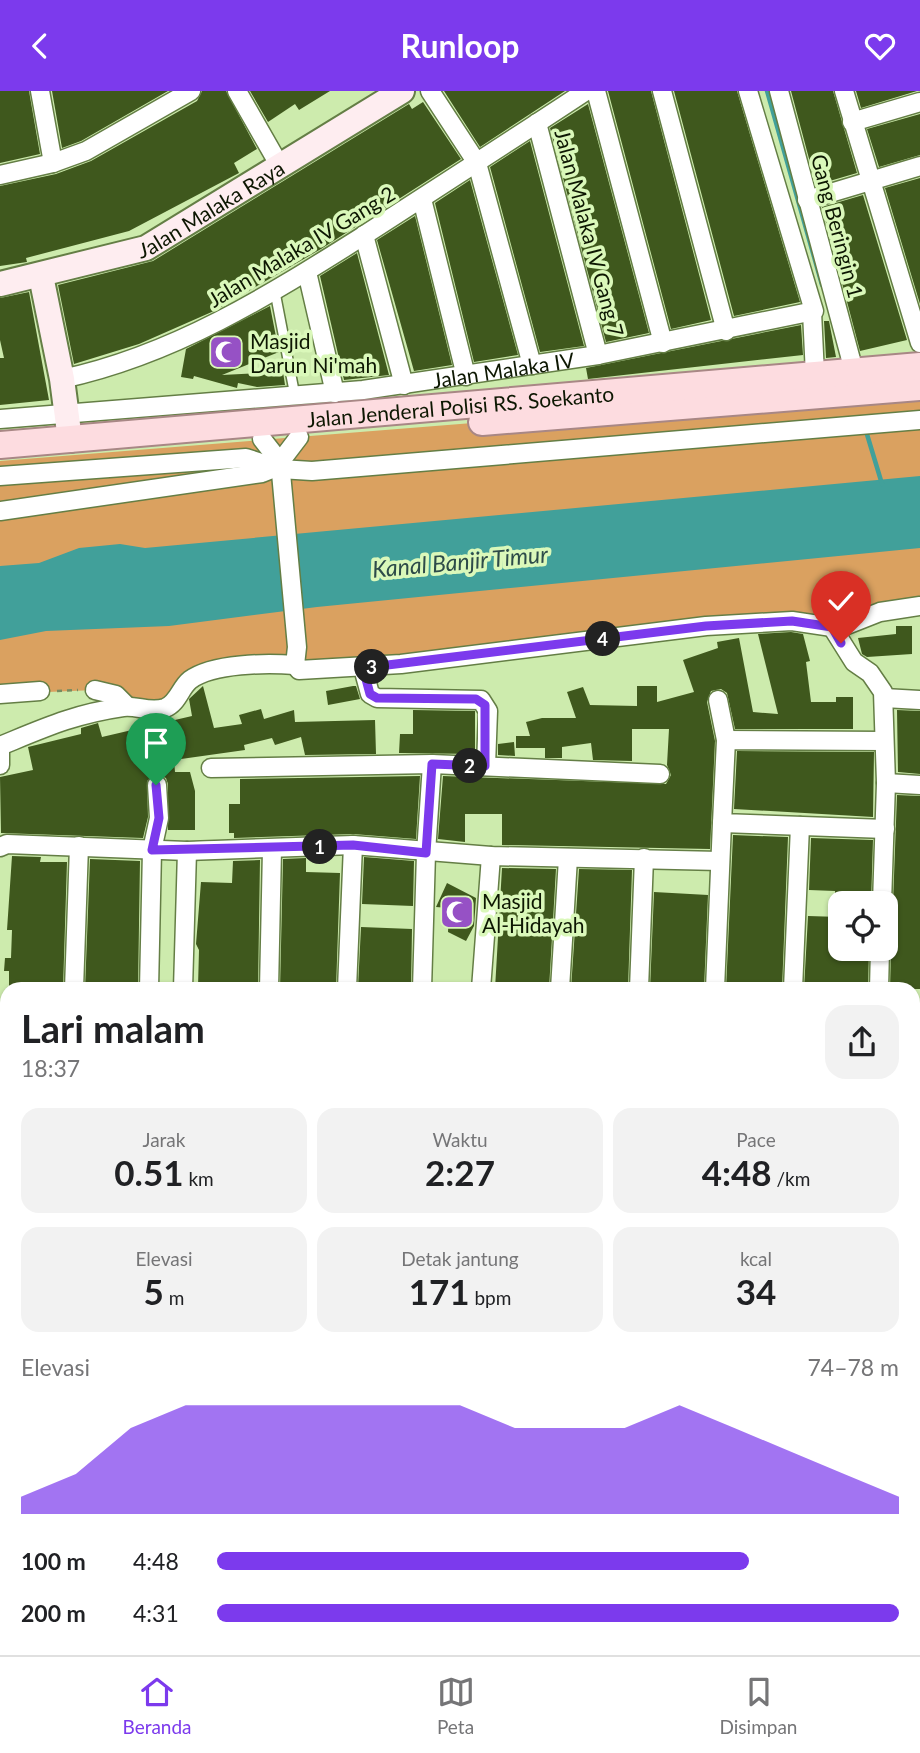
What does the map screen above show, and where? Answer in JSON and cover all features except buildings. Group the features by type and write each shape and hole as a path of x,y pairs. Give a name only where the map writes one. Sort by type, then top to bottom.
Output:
{"main road":[{"name":"Jalan Jenderal Polisi RS. Soekanto","path":"0,445 69,427 920,366"},
{"name":"Jalan Jenderal Polisi RS. Soekanto","path":"0,461 920,387"}],"street":[{"path":"40,91 53,163"},
{"path":"0,176 53,163 114,137 191,91"},
{"path":"237,91 281,168"},
{"name":"Jalan Malaka Raya","path":"0,284 146,248 281,168 402,91"},
{"path":"430,91 477,163 532,365"},
{"name":"Jalan Malaka IV Gang 2","path":"62,379 111,369 208,328 275,292 586,91"},
{"path":"596,91 663,343"},
{"path":"662,91 726,331"},
{"path":"748,91 814,306 815,375"},
{"name":"Gang Beringin 1","path":"779,91 798,173 854,372"},
{"path":"844,91 920,343"},
{"path":"852,122 920,102"},
{"name":"Jalan Malaka IV Gang 7","path":"537,123 598,355"},
{"path":"807,199 920,166"},
{"path":"776,182 798,173"},
{"path":"422,199 466,376"},
{"path":"364,235 404,385"},
{"path":"307,272 335,393"},
{"path":"41,276 69,427"},
{"name":"Jalan Malaka IV","path":"0,419 69,427 295,396 404,385 598,355 812,312"},
{"path":"0,476 246,459 312,471 920,420"},
{"path":"0,511 262,473 279,466 299,437"},
{"path":"262,439 279,466 296,656 299,670 305,672 363,668 706,626 792,621 832,627 847,625 880,612 920,606"},
{"path":"832,627 854,662 870,673 881,687 884,698 886,783 882,891"},
{"path":"0,765 0,747 69,717 127,706 146,711 165,708 174,702 186,683 199,674 296,656"},
{"path":"363,668 370,694 377,698 481,701 488,711 485,766"},
{"path":"95,690 116,695 127,706"},
{"path":"0,694 40,691"},
{"path":"884,698 920,700"},
{"path":"715,982 726,740 718,700"},
{"path":"726,740 884,741"},
{"path":"422,982 432,764"},
{"path":"211,768 432,764 660,774"},
{"path":"886,783 920,785"},
{"path":"149,982 152,850 159,818 156,785"},
{"path":"722,823 885,829"},
{"path":"793,982 800,826"},
{"path":"0,847 7,844 187,851 353,845 426,853 491,856 720,861"},
{"path":"347,982 353,845"},
{"path":"74,982 79,846"},
{"path":"269,982 272,849"},
{"path":"183,982 187,851"},
{"path":"482,982 491,856"},
{"path":"560,982 568,858"},
{"path":"639,982 645,858"},
{"path":"879,982 880,961"}],"lane":[{"path":"275,292 295,396"}],"path":[{"path":"40,691 95,690"}],"shaded area":[{"path":"920,387 920,606 741,631 561,650 199,675 165,707 95,690 0,694 0,461"}],"water":[{"name":"Kanal Banjir Timur","path":"920,476 920,548 317,607 169,626 46,631 0,640 0,566 39,563 79,548 120,544 145,548"}],"waterway":[{"path":"767,91 822,285"},
{"path":"866,431 882,484"}],"place":[{"name":"Masjid Darun Ni'mah","path":"226,352"},
{"name":"Masjid Al-Hidayah","path":"457,912"}],"route":[{"path":"156,785 159,818 152,850 353,845 426,853 432,764 485,766 488,711 485,705 476,699 373,697 363,668 706,626 792,621 818,622 832,627 841,643"}]}
